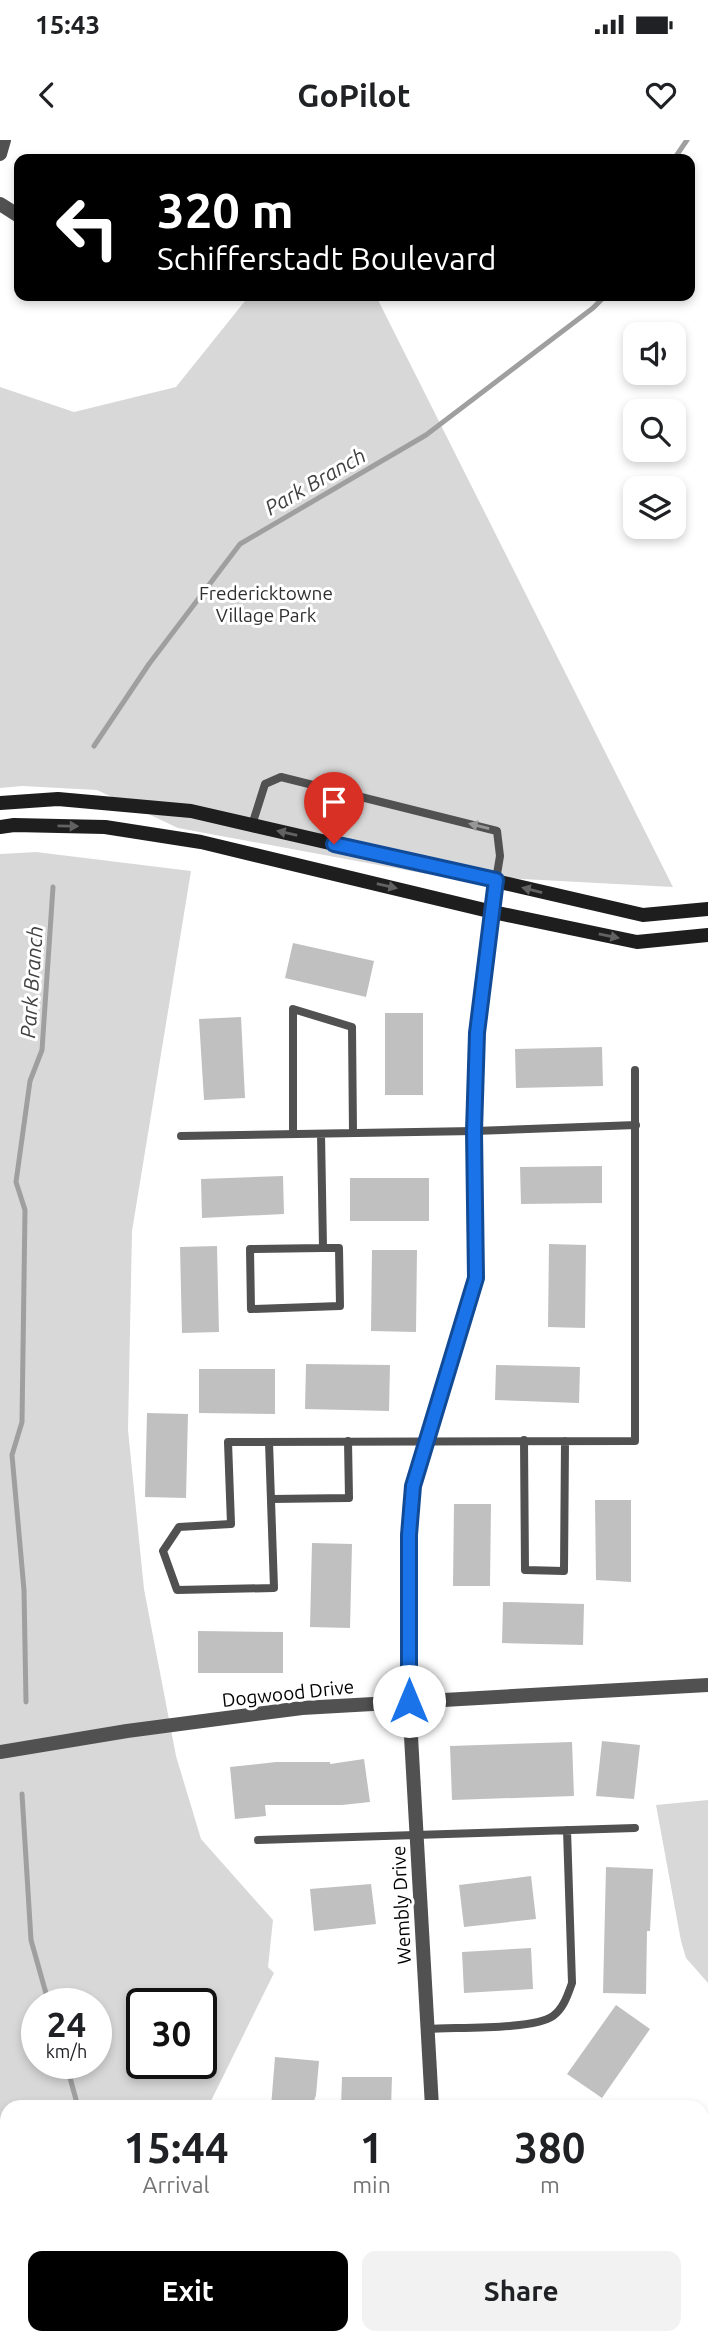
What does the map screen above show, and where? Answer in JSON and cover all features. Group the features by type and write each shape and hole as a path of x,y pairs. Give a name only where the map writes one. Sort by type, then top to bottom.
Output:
{"main road":[{"path":"0,803 58,799 191,811 643,915 708,909"},
{"path":"0,827 105,827 201,842 493,912 636,942 708,936"}],"street":[{"path":"0,154 4,140"},
{"name":"Wembly Drive","path":"432,2100 409,1701 409,1535 413,1486 476,1278 474,1131 477,1033 496,880"},
{"name":"Dogwood Drive","path":"0,1752 127,1731 302,1708 708,1685"}],"lane":[{"path":"252,825 265,784 281,778 497,831 500,856 496,880"},
{"path":"293,1134 293,1009 352,1027 354,1133"},
{"path":"270,1442 274,1588 177,1590 163,1550 179,1527 230,1524 228,1442 635,1441 635,1070"},
{"path":"181,1136 636,1125"},
{"path":"321,1134 323,1248"},
{"path":"323,1248 340,1248 340,1306 251,1309 250,1249 323,1248"},
{"path":"524,1440 526,1570 564,1571 565,1441"},
{"path":"271,1499 349,1498 348,1441"},
{"path":"258,1840 635,1828"},
{"path":"428,2029 535,2023 554,2015 567,1999 572,1983 567,1830"}],"green space":[{"name":"Fredericktowne Village Park","path":"245,301 379,301 673,887 427,874 178,828 97,790 22,786 0,788 0,387 74,412 176,387"},
{"path":"36,852 191,871 132,1231 128,1430 144,1589 176,1756 201,1839 273,1920 268,1967 274,1973 211,2100 0,2100 0,854"},
{"path":"708,1800 708,1983 686,1958 681,1941 656,1805"}],"building":[{"path":"293,943 374,961 366,997 285,978"},
{"path":"385,1013 423,1013 423,1095 385,1095"},
{"path":"241,1017 245,1098 204,1100 199,1019"},
{"path":"602,1047 603,1086 516,1088 515,1049"},
{"path":"602,1166 602,1203 521,1204 520,1167"},
{"path":"283,1176 284,1214 202,1218 201,1179"},
{"path":"350,1178 429,1178 429,1221 350,1221"},
{"path":"549,1244 586,1245 585,1328 548,1327"},
{"path":"217,1246 219,1332 182,1333 180,1247"},
{"path":"372,1250 417,1250 416,1332 371,1331"},
{"path":"306,1364 390,1365 389,1411 305,1409"},
{"path":"496,1365 580,1367 579,1403 495,1400"},
{"path":"199,1369 275,1369 275,1414 199,1413"},
{"path":"147,1413 188,1414 186,1498 145,1497"},
{"path":"595,1500 631,1500 631,1582 596,1580"},
{"path":"454,1504 491,1504 490,1586 453,1586"},
{"path":"312,1543 352,1544 350,1628 310,1627"},
{"path":"503,1602 584,1604 583,1645 502,1643"},
{"path":"198,1631 283,1632 283,1673 198,1673"},
{"path":"602,1741 640,1745 634,1799 596,1796"},
{"path":"572,1742 574,1796 452,1800 450,1746"},
{"path":"364,1759 370,1802 342,1805 265,1805 266,1816 235,1819 230,1767 276,1762 330,1764"},
{"path":"606,1867 653,1869 650,1931 647,1931 646,1994 603,1993"},
{"path":"531,1876 536,1919 464,1927 459,1885"},
{"path":"371,1884 376,1924 314,1931 310,1889"},
{"path":"531,1948 533,1989 464,1993 462,1952"},
{"path":"616,2005 650,2029 602,2098 567,2074"},
{"path":"275,2057 319,2061 314,2100 272,2100"},
{"path":"342,2077 392,2077 391,2100 341,2100"}],"waterway":[{"name":"Park Branch","path":"677,154 687,140"},
{"name":"Park Branch","path":"94,746 149,664 240,544 426,435 600,301"},
{"name":"Park Branch","path":"26,1702 24,1590 12,1455 22,1422 25,1210 16,1182 30,1081 42,1050 53,887"},
{"name":"Park Branch","path":"22,1794 31,1940 44,1988"},
{"name":"Park Branch","path":"70,2079 76,2100"}],"route":[{"path":"334,844 496,880 477,1033 474,1131 476,1278 413,1486 409,1535 409,1701"}]}
